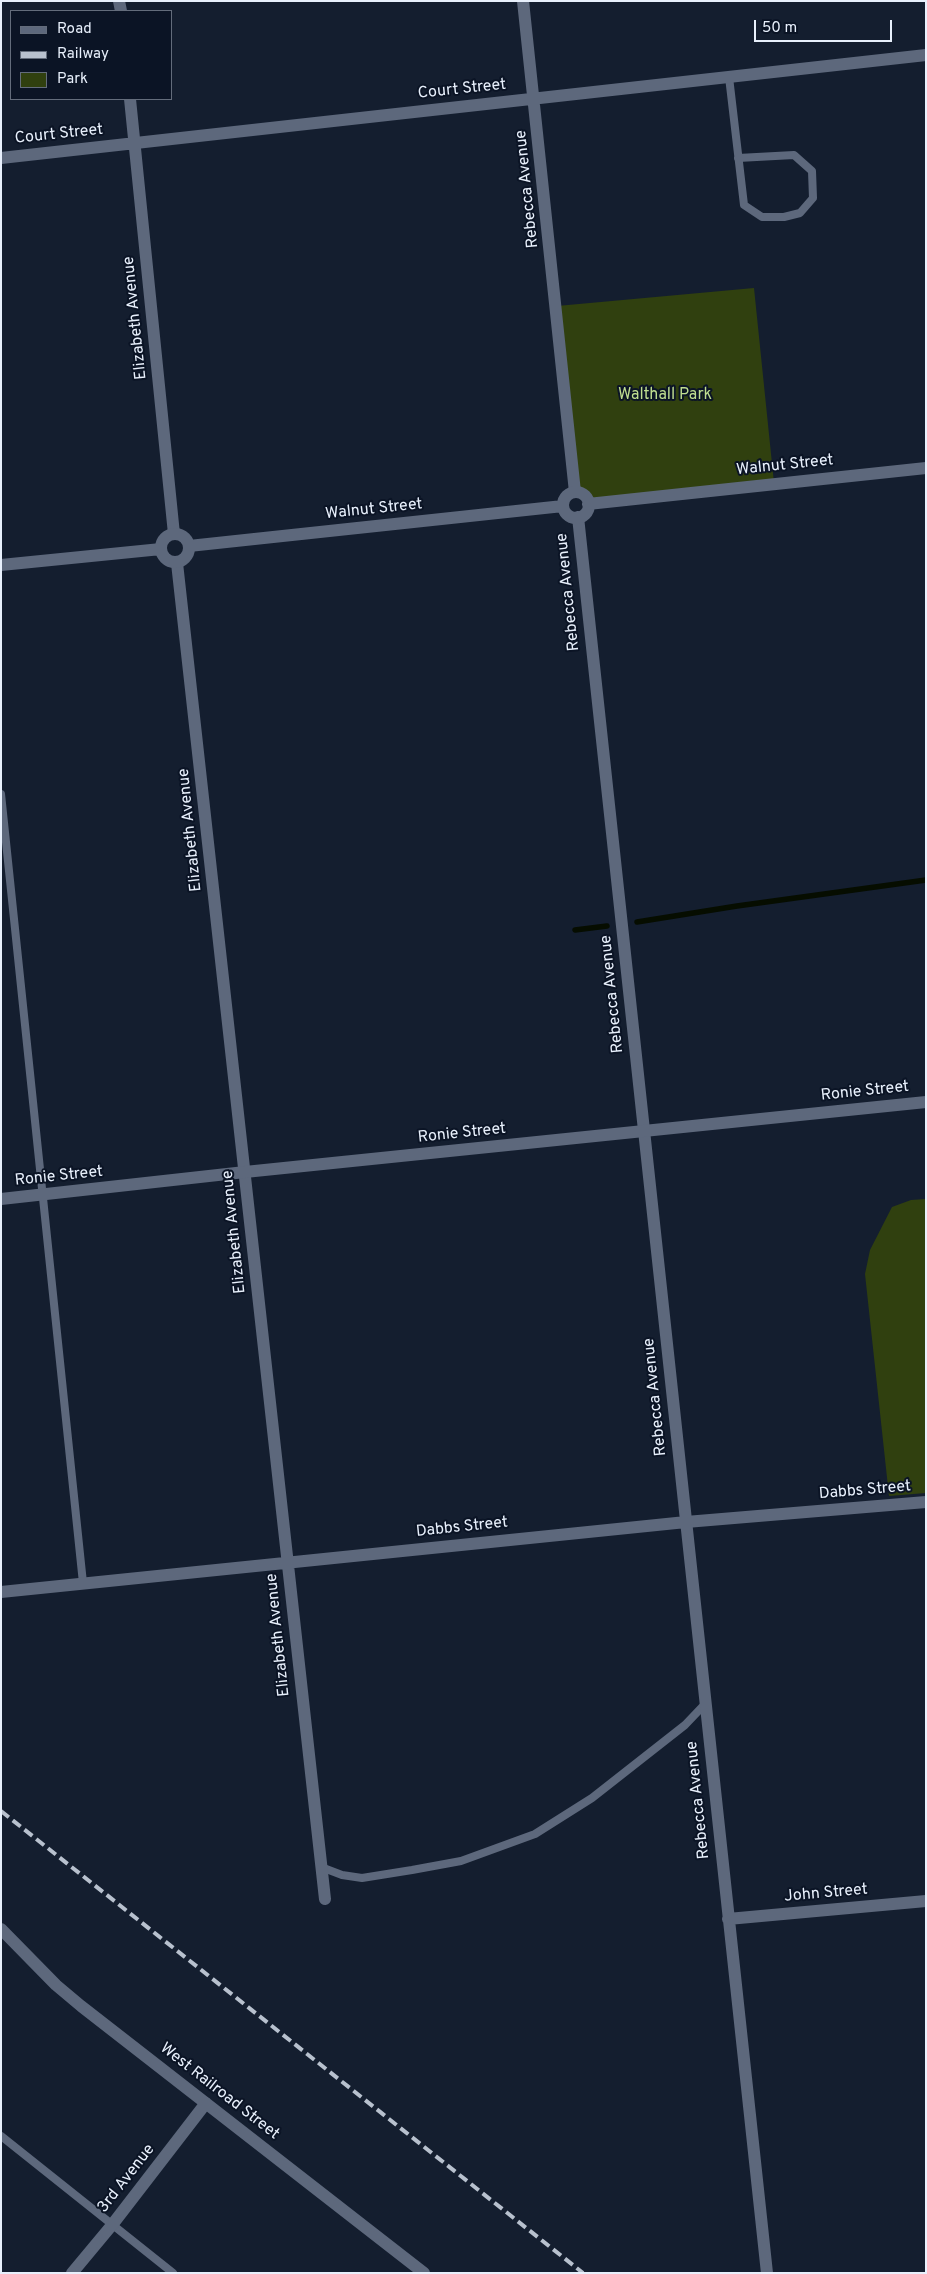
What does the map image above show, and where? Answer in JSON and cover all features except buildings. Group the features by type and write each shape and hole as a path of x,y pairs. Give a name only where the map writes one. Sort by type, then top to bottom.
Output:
{"street":[{"name":"Rebecca Avenue","path":"523,1 575,492"},
{"name":"Court Street","path":"1,158 926,55"},
{"name":"Elizabeth Avenue","path":"130,100 174,534"},
{"name":"Walnut Street","path":"588,504 926,468"},
{"path":"575,492 583,494 588,504 587,511 578,518 570,516 563,506 567,495 575,492"},
{"name":"Walnut Street","path":"189,546 563,506"},
{"name":"Rebecca Avenue","path":"578,518 767,2273"},
{"path":"174,534 183,536 189,546 186,558 177,563 164,558 161,550 163,540 174,534"},
{"path":"1,565 161,550"},
{"name":"Elizabeth Avenue","path":"177,563 325,1899"},
{"name":"Ronie Street","path":"1,1199 926,1102"},
{"name":"Dabbs Street","path":"1,1592 686,1522 926,1502"},
{"name":"John Street","path":"728,1919 926,1901"},
{"name":"West Railroad Street","path":"1,1929 56,1985 81,2006 424,2273"},
{"name":"3rd Avenue","path":"72,2273 112,2225 206,2103"}],"lane":[{"path":"729,77 738,158 744,205 762,217 784,217 800,212 813,198 812,171 794,155 738,158"},
{"path":"1,794 83,1583"},
{"path":"321,1867 342,1875 362,1878 461,1861 534,1834 592,1798 685,1725 705,1704"},
{"path":"1,2136 173,2273"}],"green space":[{"name":"Walthall Park","path":"754,288 774,483 587,500 579,492 557,306"},
{"path":"926,1199 926,1493 889,1496 865,1274 870,1250 892,1207 911,1200"}],"waterway":[{"path":"637,922 926,880"},
{"path":"575,930 607,926"}],"railway":[{"path":"1,1811 583,2273"}]}
